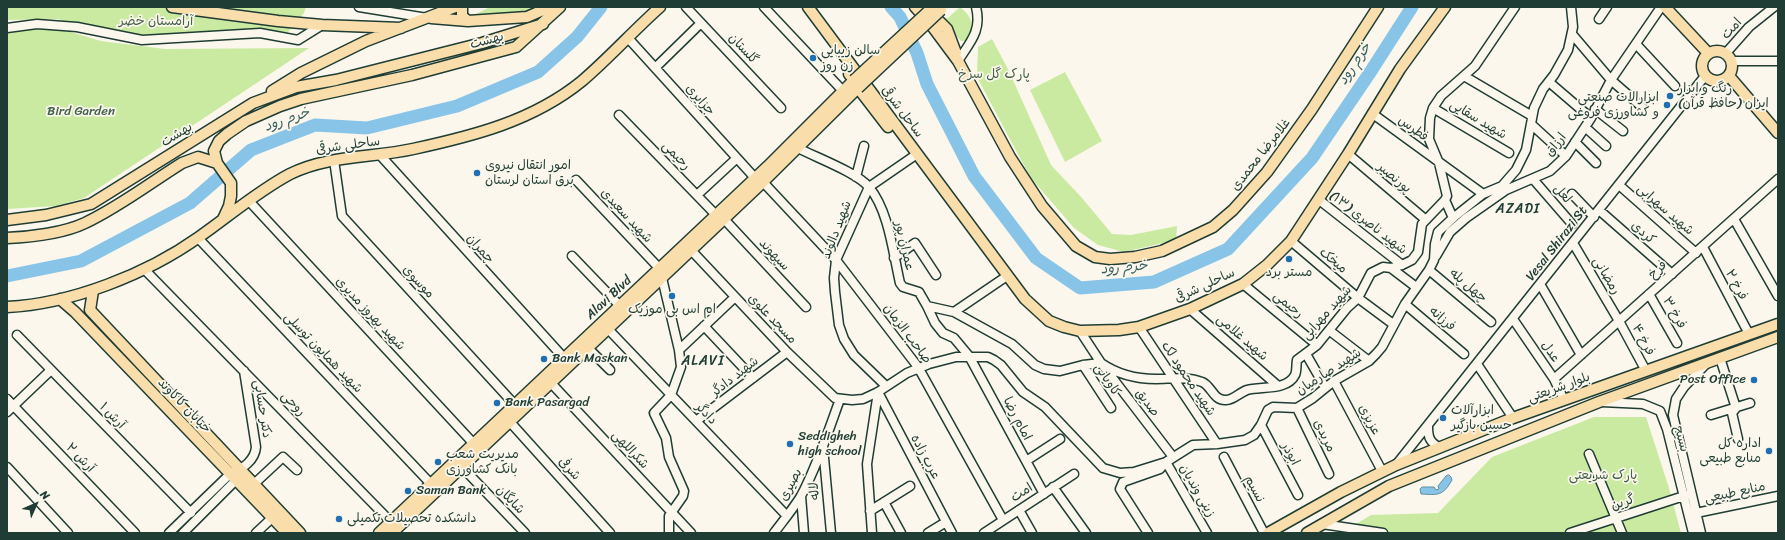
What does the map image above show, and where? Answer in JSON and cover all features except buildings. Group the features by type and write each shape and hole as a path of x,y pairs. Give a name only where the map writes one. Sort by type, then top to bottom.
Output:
{"main road":[{"path":"172,7 278,21 322,25 401,28"},
{"path":"253,103 301,73 366,41 455,7"},
{"path":"462,7 462,16 468,21"},
{"path":"428,18 468,21 527,17 550,7"},
{"path":"543,24 560,7"},
{"name":"ساحلی شرقی","path":"7,307 60,299 92,291 144,269 198,238 273,184 312,164 334,160 380,156 451,140 513,122 544,107 581,82 660,7"},
{"path":"800,7 856,84 914,156"},
{"name":"ساحل شرقی","path":"808,7 914,156 933,175"},
{"name":"غلامرضا محمدی","path":"915,7 932,26 958,61 1010,157 1042,206 1076,246 1095,257 1110,260 1162,251 1188,240 1212,227 1233,210 1267,172 1312,109 1378,7"},
{"name":"غلامرضا محمدی","path":"925,7 947,29 958,61"},
{"name":"ساحلی شرقی","path":"933,175 1007,276 1025,299 1044,317 1064,327 1080,331 1119,330 1139,327 1190,309 1243,284 1292,241 1400,69 1445,7"},
{"path":"1665,7 1708,53"},
{"path":"856,84 939,8"},
{"name":"بهشت","path":"7,220 46,215 91,204 253,103 296,87 336,80 474,45 543,24"},
{"name":"بهشت","path":"219,167 214,151 219,140 246,121 280,106 302,99 412,75 516,47 543,24"},
{"path":"1717,50 1729,57 1732,72 1725,80 1714,82 1705,76 1702,62 1708,53 1717,50"},
{"path":"1729,76 1778,133"},
{"name":"Alavi Blvd","path":"392,533 608,329 661,273 759,180 843,91 856,84"},
{"name":"Alavi Blvd","path":"759,180 798,148 856,84"},
{"name":"بهشت","path":"7,238 21,238 84,224 112,208 182,163 198,157 219,167"},
{"path":"219,167 231,183 229,206 222,220"},
{"path":"91,204 112,208"},
{"name":"Alavi Blvd","path":"379,533 620,306 691,250 720,217"},
{"path":"80,318 79,314 84,308 90,310 92,291"},
{"name":"خیابان کاکاوند","path":"60,299 236,474 254,484 300,533"},
{"name":"خیابان کاکاوند","path":"90,310 236,474 272,518 287,533"},
{"name":"بلوار شریعتی","path":"1272,531 1382,471 1396,465 1513,418 1778,324"},
{"name":"بلوار شریعتی","path":"1307,533 1389,486 1599,402 1778,337"}],"street":[{"path":"359,7 428,18"},
{"name":"گلستان","path":"686,7 781,108"},
{"path":"764,7 843,91"},
{"path":"969,7 978,17"},
{"path":"958,61 976,34 978,17 976,7"},
{"path":"1453,218 1445,200 1447,192 1439,163 1429,139 1430,118 1441,96 1475,66 1515,7"},
{"name":"شهید صارمیان","path":"840,400 863,399 878,392 896,378 918,367 956,357 988,357 1001,365 1017,386 1045,407 1103,468 1126,474 1166,462 1193,446 1245,440 1254,435 1261,425 1268,410 1273,407 1297,408 1313,398 1334,381 1369,361 1382,347 1405,304 1429,270 1434,260 1435,244 1438,232 1483,194 1502,186 1516,170 1526,150 1531,120 1543,89 1549,82 1568,50 1572,34 1571,7"},
{"path":"1599,19 1607,7"},
{"name":"ارزاق","path":"1434,260 1450,232 1466,218 1506,190 1550,171 1566,156 1591,118 1611,80 1661,7"},
{"name":"امت","path":"1729,57 1749,27 1774,7"},
{"path":"655,68 701,23"},
{"path":"7,28 37,24 77,27 142,40 260,33 298,40 322,25"},
{"path":"1572,34 1611,80 1642,107"},
{"name":"جزایری","path":"628,38 737,158 759,180"},
{"path":"1636,44 1674,86"},
{"path":"1729,57 1778,61"},
{"path":"1464,76 1531,120 1566,156"},
{"name":"Vesal Shirazi St","path":"1396,465 1428,427 1705,76"},
{"path":"1549,82 1591,118"},
{"name":"شهید سقایی","path":"1434,108 1509,153"},
{"path":"1595,109 1623,131"},
{"name":"فطرس","path":"1373,114 1439,163"},
{"name":"رحیمی","path":"619,115 720,217"},
{"path":"1585,127 1606,146"},
{"path":"1575,142 1596,163"},
{"path":"856,178 864,146"},
{"name":"عمران پور","path":"798,148 856,178 869,187 884,215 900,283 903,287 919,292 927,306"},
{"name":"پورنصیر","path":"1348,154 1426,220"},
{"name":"چمران","path":"380,156 564,358"},
{"path":"869,187 914,156"},
{"path":"697,195 737,158"},
{"name":"موسوی","path":"334,160 342,216 515,405"},
{"path":"1439,163 1483,194"},
{"name":"لعل","path":"1533,179 1572,224"},
{"name":"شهید سعیدی","path":"576,180 661,273"},
{"name":"صاحب الزمان","path":"759,180 836,260 918,367 1003,520"},
{"name":"فرخ","path":"1554,379 1778,180"},
{"name":"شهید سهرابی","path":"1619,185 1696,253"},
{"name":"شهید دالوند","path":"869,187 864,194 836,260 834,292 839,325 844,339 854,355 886,386"},
{"name":"کردی","path":"1572,194 1672,274"},
{"name":"شهید ناصری (۱۳)","path":"1318,199 1402,265"},
{"name":"شهید مهرابی","path":"1101,363 1110,369 1132,376 1158,379 1174,377 1203,382 1218,398 1227,401 1247,390 1278,386 1292,380 1296,371 1297,360 1317,345 1330,331 1347,308 1358,298 1372,273 1383,267 1391,268 1412,260 1418,252 1422,224 1445,200"},
{"name":"شهید بهروز مدیری","path":"249,201 474,444"},
{"name":"سپهوند","path":"720,217 806,307"},
{"path":"1734,218 1778,296"},
{"name":"شهید همایون توسلی","path":"198,238 431,484"},
{"name":"میخک","path":"1292,241 1358,298 1393,324"},
{"path":"894,258 915,243 936,275"},
{"name":"رمضانی","path":"1573,243 1619,321"},
{"name":"فرخ ۲","path":"1703,247 1748,334"},
{"name":"مسجد علوی","path":"691,250 787,352 831,395 840,400"},
{"path":"572,256 620,306"},
{"path":"1391,268 1416,287"},
{"name":"روحی","path":"144,269 391,522"},
{"name":"چهل پله","path":"1429,270 1491,322"},
{"path":"661,273 679,350 681,367 671,395 654,413 666,438 669,457 684,491 684,496 671,511 669,516 669,533"},
{"path":"954,312 1007,276"},
{"name":"رحیمی","path":"1243,284 1317,345"},
{"path":"1540,284 1581,355"},
{"name":"فرخ ۳","path":"1649,294 1677,343"},
{"path":"679,350 735,297"},
{"name":"فرزانه","path":"1405,304 1464,354"},
{"path":"927,306 954,312 1012,344 1035,365 1044,369 1060,371 1082,365 1101,363"},
{"name":"امام رضا","path":"927,306 935,323 943,333 954,338 969,356 1044,494"},
{"name":"شهید غلامی","path":"1190,309 1278,386"},
{"name":"عدل","path":"1513,319 1554,379 1564,400"},
{"name":"فرخ ۴","path":"1619,321 1646,371"},
{"path":"704,326 753,378"},
{"name":"شهید محمود لک","path":"1139,327 1218,444"},
{"name":"دادگر","path":"608,329 787,516"},
{"name":"صدیق","path":"1080,331 1101,363 1173,457"},
{"path":"1330,331 1369,361"},
{"name":"آرش ۱","path":"17,335 190,513"},
{"path":"588,348 610,370"},
{"name":"شهید دادگر","path":"696,421 787,352"},
{"path":"1306,354 1326,387"},
{"path":"1720,358 1736,408"},
{"name":"بسیج","path":"1702,533 1696,513 1674,415 1676,399 1707,363"},
{"path":"1477,364 1513,418"},
{"name":"کاویانی","path":"1082,365 1111,408"},
{"path":"7,412 51,370"},
{"name":"دکتر حسابی","path":"169,533 253,458 256,447 244,371"},
{"name":"عزیزی","path":"1334,381 1382,471"},
{"name":"شکراللهی","path":"551,383 691,533"},
{"path":"872,533 867,464 878,392"},
{"name":"عرب زاده","path":"878,392 952,533"},
{"name":"آرش ۲","path":"7,399 135,533"},
{"name":"بصیری","path":"774,533 801,496 823,446 840,400"},
{"name":"بسیج","path":"1599,402 1643,404 1660,411 1667,429 1692,533"},
{"path":"1711,416 1750,403"},
{"name":"مریدی","path":"1297,408 1329,474"},
{"path":"1736,408 1732,413 1738,439"},
{"name":"شرفی","path":"510,422 610,533"},
{"name":"ابوذر","path":"1261,425 1298,495"},
{"path":"1428,427 1428,437 1432,443 1440,448"},
{"path":"1026,461 1060,438"},
{"name":"لاله","path":"823,446 831,533"},
{"path":"1589,454 1622,533"},
{"path":"254,484 283,457 297,470"},
{"name":"نسیم","path":"1224,457 1264,533"},
{"path":"1148,533 1120,489 1123,482 1160,469 1166,462"},
{"name":"زینی وندیان","path":"1166,462 1207,533"},
{"path":"7,467 68,533"},
{"name":"شایگان","path":"462,467 525,533"},
{"name":"دکتر حسابی","path":"183,533 236,474"},
{"name":"امت","path":"984,533 1074,474"},
{"path":"870,511 910,486"},
{"path":"1053,487 1086,533"},
{"name":"گرین","path":"1570,533 1692,493"},
{"path":"801,496 804,533"},
{"name":"منابع طبیعی","path":"1696,513 1778,496"},
{"path":"884,502 901,533"},
{"path":"1019,510 1032,533"},
{"path":"256,533 272,518"},
{"path":"928,533 946,522"},
{"path":"1322,524 1383,533"}],"green space":[{"name":"آرامستان خضر","path":"7,7 306,7 304,13 284,37 131,37 57,19 7,20"},
{"path":"490,7 539,7 524,13 476,14"},
{"path":"960,7 967,14 972,24 971,38 966,41 961,41 940,19 941,17 948,18"},
{"name":"Bird Garden","path":"58,28 101,41 165,49 309,48 84,198 56,206 7,209 7,30"},
{"name":"پارک گل سرخ","path":"992,39 1008,69 1051,165 1082,198 1112,234 1131,235 1177,226 1176,240 1124,252 1098,245 1074,228 1031,178 977,77 978,47"},
{"path":"1065,72 1102,141 1065,162 1030,90"},
{"name":"پارک شریعتی","path":"1594,417 1646,417 1669,488 1681,533 1341,533 1371,515 1438,513 1492,457"}],"water":[{"path":"1449,475 1452,480 1443,492 1436,494 1421,494 1420,489 1422,487 1434,487 1436,490 1439,489 1438,486 1446,476"}],"waterway":[{"name":"خرم رود","path":"7,276 81,261 190,203 251,150 315,125 367,128 457,106 538,72 577,37 601,7"},
{"name":"خرم رود","path":"891,7 900,17 917,53 927,84 974,176 1036,258 1080,288 1154,282 1228,249 1312,158 1412,7"}],"place":[{"name":"سالن زیبایی زن روز","path":"813,58"},
{"name":"رنگ و ابزار ایران (حافظ قرآن)","path":"1670,96"},
{"name":"ابزارالات صنعتی و کشاورزی فروغی","path":"1667,105"},
{"name":"امور انتقال نیروی برق استان لرستان","path":"477,173"},
{"name":"مستر برد","path":"1289,259"},
{"name":"ام اس بی موزیک","path":"672,296"},
{"name":"Bank Maskan","path":"544,359"},
{"name":"Post Office","path":"1754,380"},
{"name":"Bank Pasargad","path":"497,403"},
{"name":"ابزارآلات حسین بازگیر","path":"1443,418"},
{"name":"Seddigheh high school","path":"790,444"},
{"name":"اداره کل منابع طبیعی","path":"1769,451"},
{"name":"مدیریت شعب بانک کشاورزی","path":"438,462"},
{"name":"Saman Bank","path":"408,491"},
{"name":"دانشکده تحصیلات تکمیلی","path":"339,519"}],"district":[{"name":"AZADI","path":"1518,209"},
{"name":"ALAVI","path":"703,361"}]}
